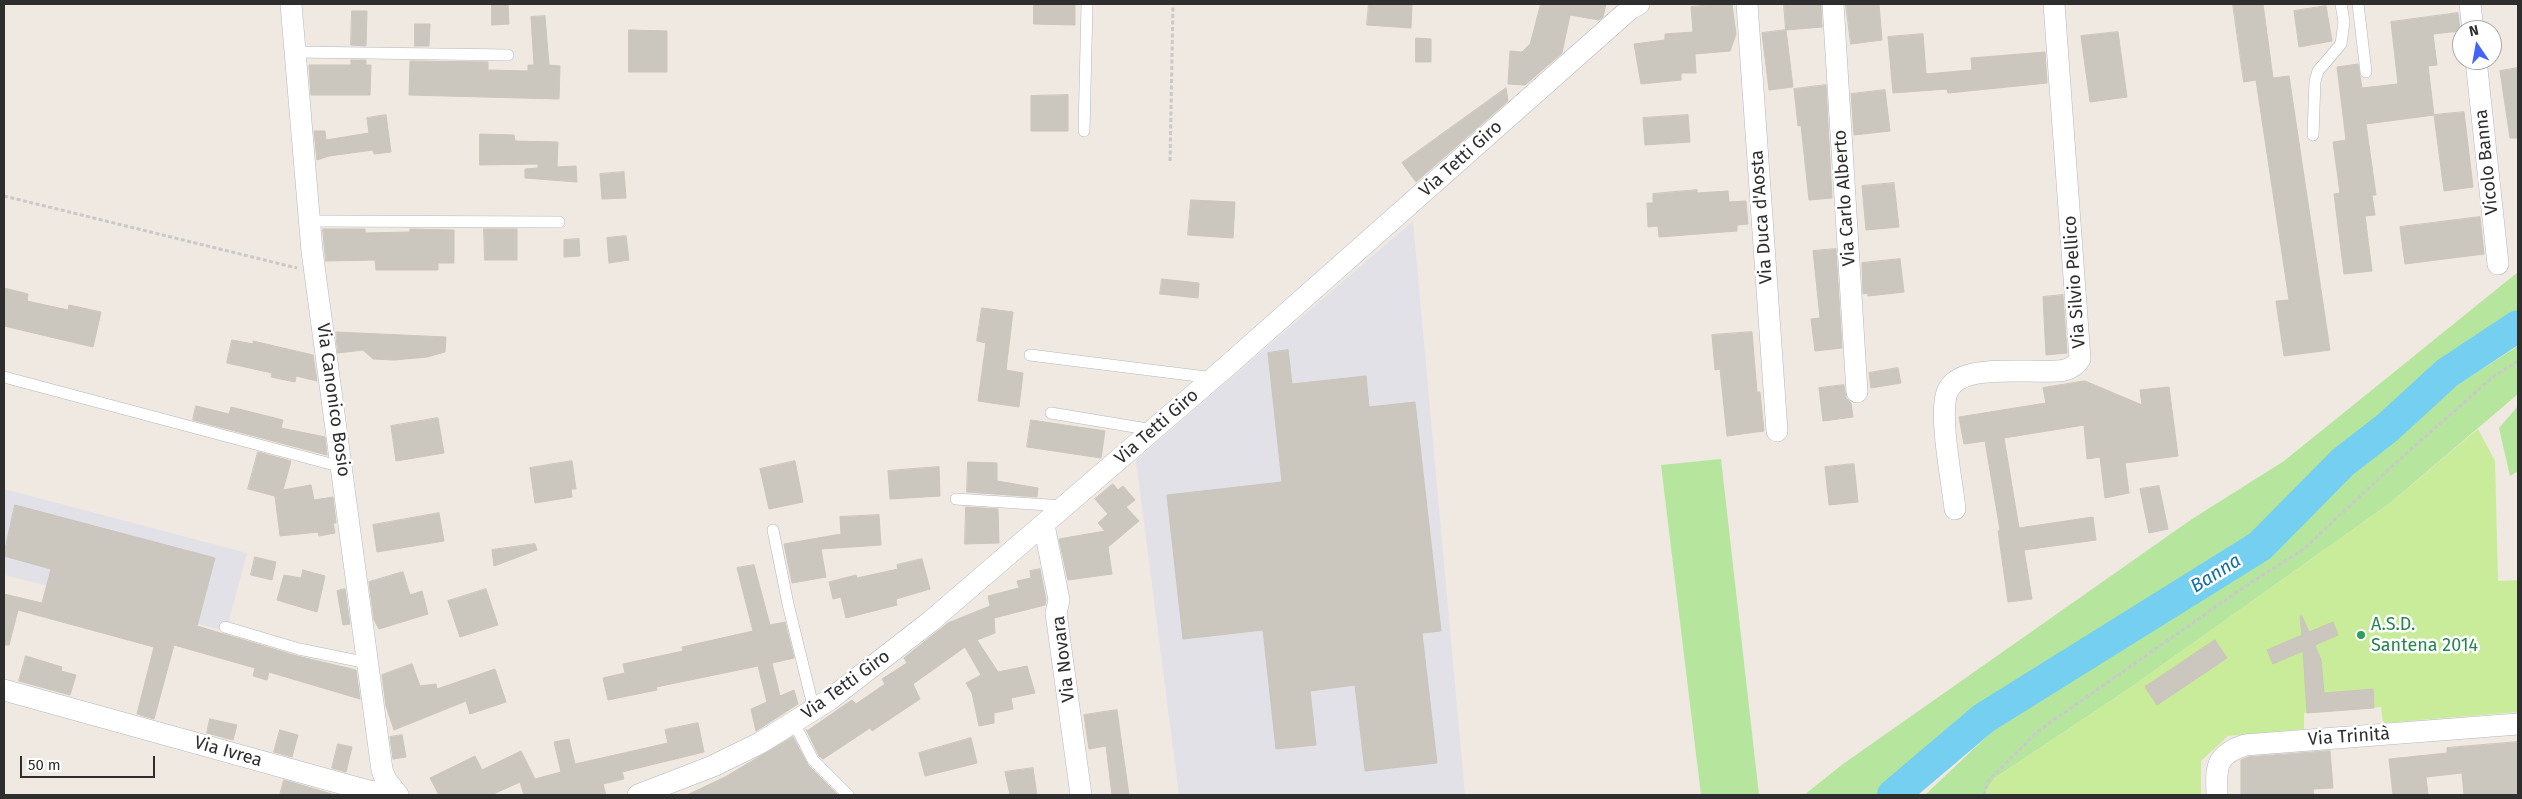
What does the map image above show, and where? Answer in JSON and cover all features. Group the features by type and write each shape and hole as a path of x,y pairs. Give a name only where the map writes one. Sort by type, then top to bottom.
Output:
{"street":[{"name":"Via Canonico Bosio","path":"291,4 308,221 314,270 382,770 396,794"},
{"name":"Via Tetti Giro","path":"638,795 660,791 760,743 794,723 814,710 931,621 1214,378 1630,9 1639,4"},
{"name":"Via Duca d'Aosta","path":"1746,4 1777,431"},
{"name":"Via Carlo Alberto","path":"1833,4 1857,392"},
{"name":"Via Silvio Pellico","path":"1955,510 1944,402 1950,386 1958,380 1971,376 2005,370 2065,370 2075,365 2080,359 2054,4"},
{"path":"2470,4 2472,20"},
{"name":"Vicolo Banna","path":"2477,70 2498,264"},
{"name":"Via Novara","path":"1044,525 1059,600 1056,613 1081,795"},
{"name":"Via Ivrea","path":"4,690 369,791 396,794"},
{"name":"Via Trinità","path":"2217,795 2217,771 2220,760 2230,750 2244,745 2518,724"}],"lane":[{"path":"1084,131 1087,4"},
{"path":"2313,135 2314,81 2318,71 2340,44 2344,22 2341,4"},
{"path":"2358,4 2366,72"},
{"path":"295,52 508,55"},
{"path":"308,221 559,222"},
{"path":"1030,355 1214,378"},
{"path":"4,377 342,466"},
{"path":"1051,413 1154,430"},
{"path":"956,500 1065,506"},
{"path":"773,530 788,604 814,710"},
{"path":"225,627 299,649 368,663"},
{"path":"794,723 813,760 848,795"}],"path":[{"path":"1170,161 1173,4"},
{"path":"4,196 290,268 314,270"},
{"path":"1984,795 1988,781 2038,731 2247,585 2304,549 2494,376 2518,361"}],"shaded area":[{"path":"1413,221 1465,795 1179,795 1136,460"},
{"path":"4,489 247,553 226,631 4,575"}],"green space":[{"path":"2518,272 2518,317 2442,368 2257,533 2001,697 1938,742 1881,795 1804,795 1843,764 2192,519 2284,461"},
{"path":"2518,346 2518,394 2390,503 2127,690 1995,778 1983,795 1925,795 2001,723 2103,659 2271,542 2451,389"},
{"path":"2518,406 2518,471 2510,476 2499,428"},
{"name":"A.S.D. Santena 2014","path":"2478,429 2495,461 2498,581 2518,580 2518,712 2383,723 2381,707 2304,713 2304,729 2228,736 2201,761 2201,795 1986,795 1986,791 1995,778 2127,690 2390,503"},
{"path":"1721,459 1759,795 1701,795 1661,465"}],"building":[{"path":"492,4 508,4 509,24 492,25"},
{"path":"1034,4 1075,4 1075,25 1034,24"},
{"path":"1369,4 1412,4 1411,28 1367,25"},
{"path":"1541,4 1606,4 1603,17 1599,20 1570,15 1562,53 1525,85 1508,84 1510,51 1522,52 1530,44"},
{"path":"1732,4 1736,34 1730,51 1695,54 1696,73 1681,73 1681,80 1641,84 1634,44 1665,40 1665,34 1693,32 1691,7"},
{"path":"1784,4 1821,4 1822,27 1786,30"},
{"path":"1846,4 1879,4 1882,40 1851,44"},
{"path":"2233,4 2263,4 2273,78 2289,76 2330,350 2284,356 2276,301 2289,300 2256,80 2244,82"},
{"path":"2326,6 2332,41 2299,47 2294,11"},
{"path":"352,11 367,11 366,46 351,45"},
{"path":"2458,13 2459,20 2452,20 2452,32 2433,34 2437,65 2428,66 2434,115 2366,124 2376,195 2372,195 2375,215 2365,216 2372,271 2344,274 2334,194 2340,193 2333,142 2346,140 2337,67 2358,64 2362,88 2398,84 2391,22"},
{"path":"545,16 549,65 560,66 559,99 409,95 410,61 488,62 488,70 528,71 528,65 534,65 531,17"},
{"path":"415,24 430,24 429,46 415,46"},
{"path":"629,30 667,31 667,72 629,72"},
{"path":"1786,30 1793,87 1769,90 1762,33"},
{"path":"2118,32 2127,97 2090,102 2081,36"},
{"path":"1923,34 1926,74 1972,70 1971,58 2045,52 2047,83 1948,93 1947,89 1893,93 1888,37"},
{"path":"1416,38 1431,39 1431,62 1416,62"},
{"path":"351,60 366,60 366,65 371,65 370,95 311,95 309,65 351,65"},
{"path":"2518,68 2518,138 2510,138 2500,71"},
{"path":"1826,85 1832,198 1809,200 1801,125 1798,126 1794,89"},
{"path":"1506,88 1508,101 1416,182 1402,163"},
{"path":"1885,90 1890,131 1854,135 1851,94"},
{"path":"1068,95 1068,131 1031,131 1031,96"},
{"path":"2464,112 2473,187 2444,191 2434,115"},
{"path":"386,115 391,152 374,154 373,150 329,156 317,160 314,131 325,131 326,140 369,133 367,118"},
{"path":"1688,115 1690,142 1645,145 1643,118"},
{"path":"480,134 514,135 515,141 558,142 557,167 576,166 577,182 525,178 525,169 538,168 538,164 480,165"},
{"path":"624,172 626,198 602,199 600,174"},
{"path":"1894,183 1899,227 1866,230 1862,186"},
{"path":"1697,190 1697,193 1728,191 1729,202 1746,201 1748,224 1737,225 1737,231 1659,237 1658,226 1648,227 1647,203 1653,203 1653,194"},
{"path":"1191,200 1235,202 1233,238 1188,235"},
{"path":"2480,217 2484,254 2405,264 2400,227"},
{"path":"323,229 365,229 365,233 410,232 410,229 454,230 454,263 438,263 438,270 376,270 375,260 326,261"},
{"path":"484,229 517,229 517,260 485,260"},
{"path":"626,236 629,260 609,263 607,238"},
{"path":"579,239 580,256 564,257 564,240"},
{"path":"1836,249 1842,348 1815,351 1811,319 1820,318 1813,251"},
{"path":"1900,259 1904,292 1868,296 1868,293 1863,294 1862,263"},
{"path":"1162,279 1199,283 1198,298 1160,294"},
{"path":"4,288 28,294 27,301 68,310 69,305 101,312 93,347 4,326"},
{"path":"2063,295 2067,353 2046,355 2043,297"},
{"path":"982,308 1013,312 1006,370 1023,373 1019,407 978,401 986,343 977,341"},
{"path":"336,332 446,337 445,352 427,357 394,360 373,359 363,350 338,353"},
{"path":"1752,332 1757,392 1760,392 1764,431 1727,436 1720,369 1715,370 1712,335"},
{"path":"232,340 253,344 253,341 313,355 317,381 296,376 295,382 271,377 272,373 227,363"},
{"path":"1288,350 1292,384 1366,376 1369,407 1415,402 1441,631 1422,633 1437,763 1365,771 1355,685 1310,691 1316,745 1276,749 1263,630 1183,639 1167,495 1282,482 1268,353"},
{"path":"1898,368 1901,383 1871,388 1869,373"},
{"path":"2085,381 2142,405 2140,390 2169,387 2178,456 2125,463 2129,493 2105,498 2100,457 2087,459 2084,425 2004,438 2019,528 2093,517 2096,540 2024,550 2032,599 2008,602 1998,531 2000,530 1985,441 1964,444 1959,417 2046,403 2043,388"},
{"path":"1844,385 1846,398 1851,403 1853,417 1823,421 1819,388"},
{"path":"196,406 229,414 231,407 283,420 281,428 325,437 327,455 193,420"},
{"path":"438,418 444,453 396,461 391,426"},
{"path":"1031,420 1105,431 1101,458 1027,447"},
{"path":"258,452 291,461 283,490 311,485 314,500 333,497 336,523 333,523 335,533 319,536 318,532 280,536 275,496 248,489"},
{"path":"572,461 576,489 571,489 572,497 535,503 530,468"},
{"path":"795,461 803,502 769,509 760,469"},
{"path":"968,462 997,463 997,481 1038,488 1037,497 967,492"},
{"path":"1854,464 1858,502 1829,505 1825,467"},
{"path":"939,467 940,496 890,499 888,471"},
{"path":"1113,484 1118,490 1123,486 1135,500 1126,507 1139,521 1108,547 1112,574 1068,580 1059,539 1105,531 1098,523 1108,514 1095,499"},
{"path":"2159,486 2168,529 2149,533 2140,489"},
{"path":"15,505 215,558 197,626 297,656 356,670 360,699 269,672 267,680 253,676 255,668 174,645 154,719 137,714 154,647 18,610 9,645 4,645 4,594 42,603 51,569 4,556"},
{"path":"966,507 998,509 999,543 965,544"},
{"path":"439,513 444,541 377,552 373,525"},
{"path":"879,515 881,545 821,549 826,577 792,583 784,544 841,534 840,517"},
{"path":"535,544 537,550 494,566 492,550"},
{"path":"255,557 276,562 272,580 251,575"},
{"path":"922,559 930,589 896,599 897,605 846,618 841,597 833,599 829,582 856,575 857,578 898,569 897,565"},
{"path":"754,565 770,625 785,622 794,658 772,663 780,696 794,690 798,704 756,731 751,709 767,702 758,666 656,687 657,690 608,700 603,678 625,673 623,664 683,651 682,647 753,631 737,568"},
{"path":"1040,569 1046,600 1045,605 994,618 995,633 977,640 998,672 1027,666 1035,693 1011,698 1013,709 994,713 994,723 979,726 972,693 966,683 981,675 965,647 913,684 920,699 872,731 870,728 823,759 819,756 806,729 807,731 852,700 856,704 885,684 882,679 907,663 904,658 948,623 990,606 988,596 1019,588 1017,581 1031,578 1030,571"},
{"path":"303,570 325,576 317,612 277,600 284,575 301,578"},
{"path":"403,572 410,595 422,591 428,614 379,629 374,620 369,582"},
{"path":"345,589 350,624 343,625 337,591"},
{"path":"486,589 498,625 460,637 448,601"},
{"path":"2302,616 2309,632 2333,622 2338,635 2315,645 2321,660 2324,693 2373,689 2374,708 2307,713 2303,651 2273,664 2267,650 2302,635 2300,617"},
{"path":"2215,640 2227,658 2157,705 2145,687"},
{"path":"26,656 62,667 61,671 76,675 70,695 19,681"},
{"path":"412,664 420,686 436,684 437,689 495,669 506,702 470,714 466,701 394,730 386,706 382,675"},
{"path":"1117,710 1129,795 1112,795 1106,746 1089,749 1084,715"},
{"path":"210,719 237,725 233,740 207,733"},
{"path":"698,723 704,752 622,772 624,779 603,784 606,795 524,795 520,782 491,795 439,795 430,778 475,756 482,770 521,751 535,779 561,772 554,742 569,739 575,764 668,743 665,730"},
{"path":"280,730 298,735 292,757 274,752"},
{"path":"402,735 406,757 393,759 390,737"},
{"path":"793,737 808,765 838,795 687,795 725,777"},
{"path":"971,738 977,763 925,776 919,753"},
{"path":"2518,742 2518,795 2464,795 2462,773 2426,777 2428,795 2393,795 2389,759 2447,753 2447,748"},
{"path":"338,744 352,747 346,772 332,768"},
{"path":"2330,751 2333,788 2313,789 2314,795 2241,795 2241,760 2248,757"},
{"path":"1033,768 1037,795 1010,795 1005,772"},
{"path":"284,780 332,794 332,795 280,795"}],"waterway":[{"name":"Banna","path":"1893,795 1984,718 2260,546 2343,462 2387,428 2447,373 2518,326"}],"place":[{"name":"A.S.D. Santena 2014","path":"2361,635"}]}
